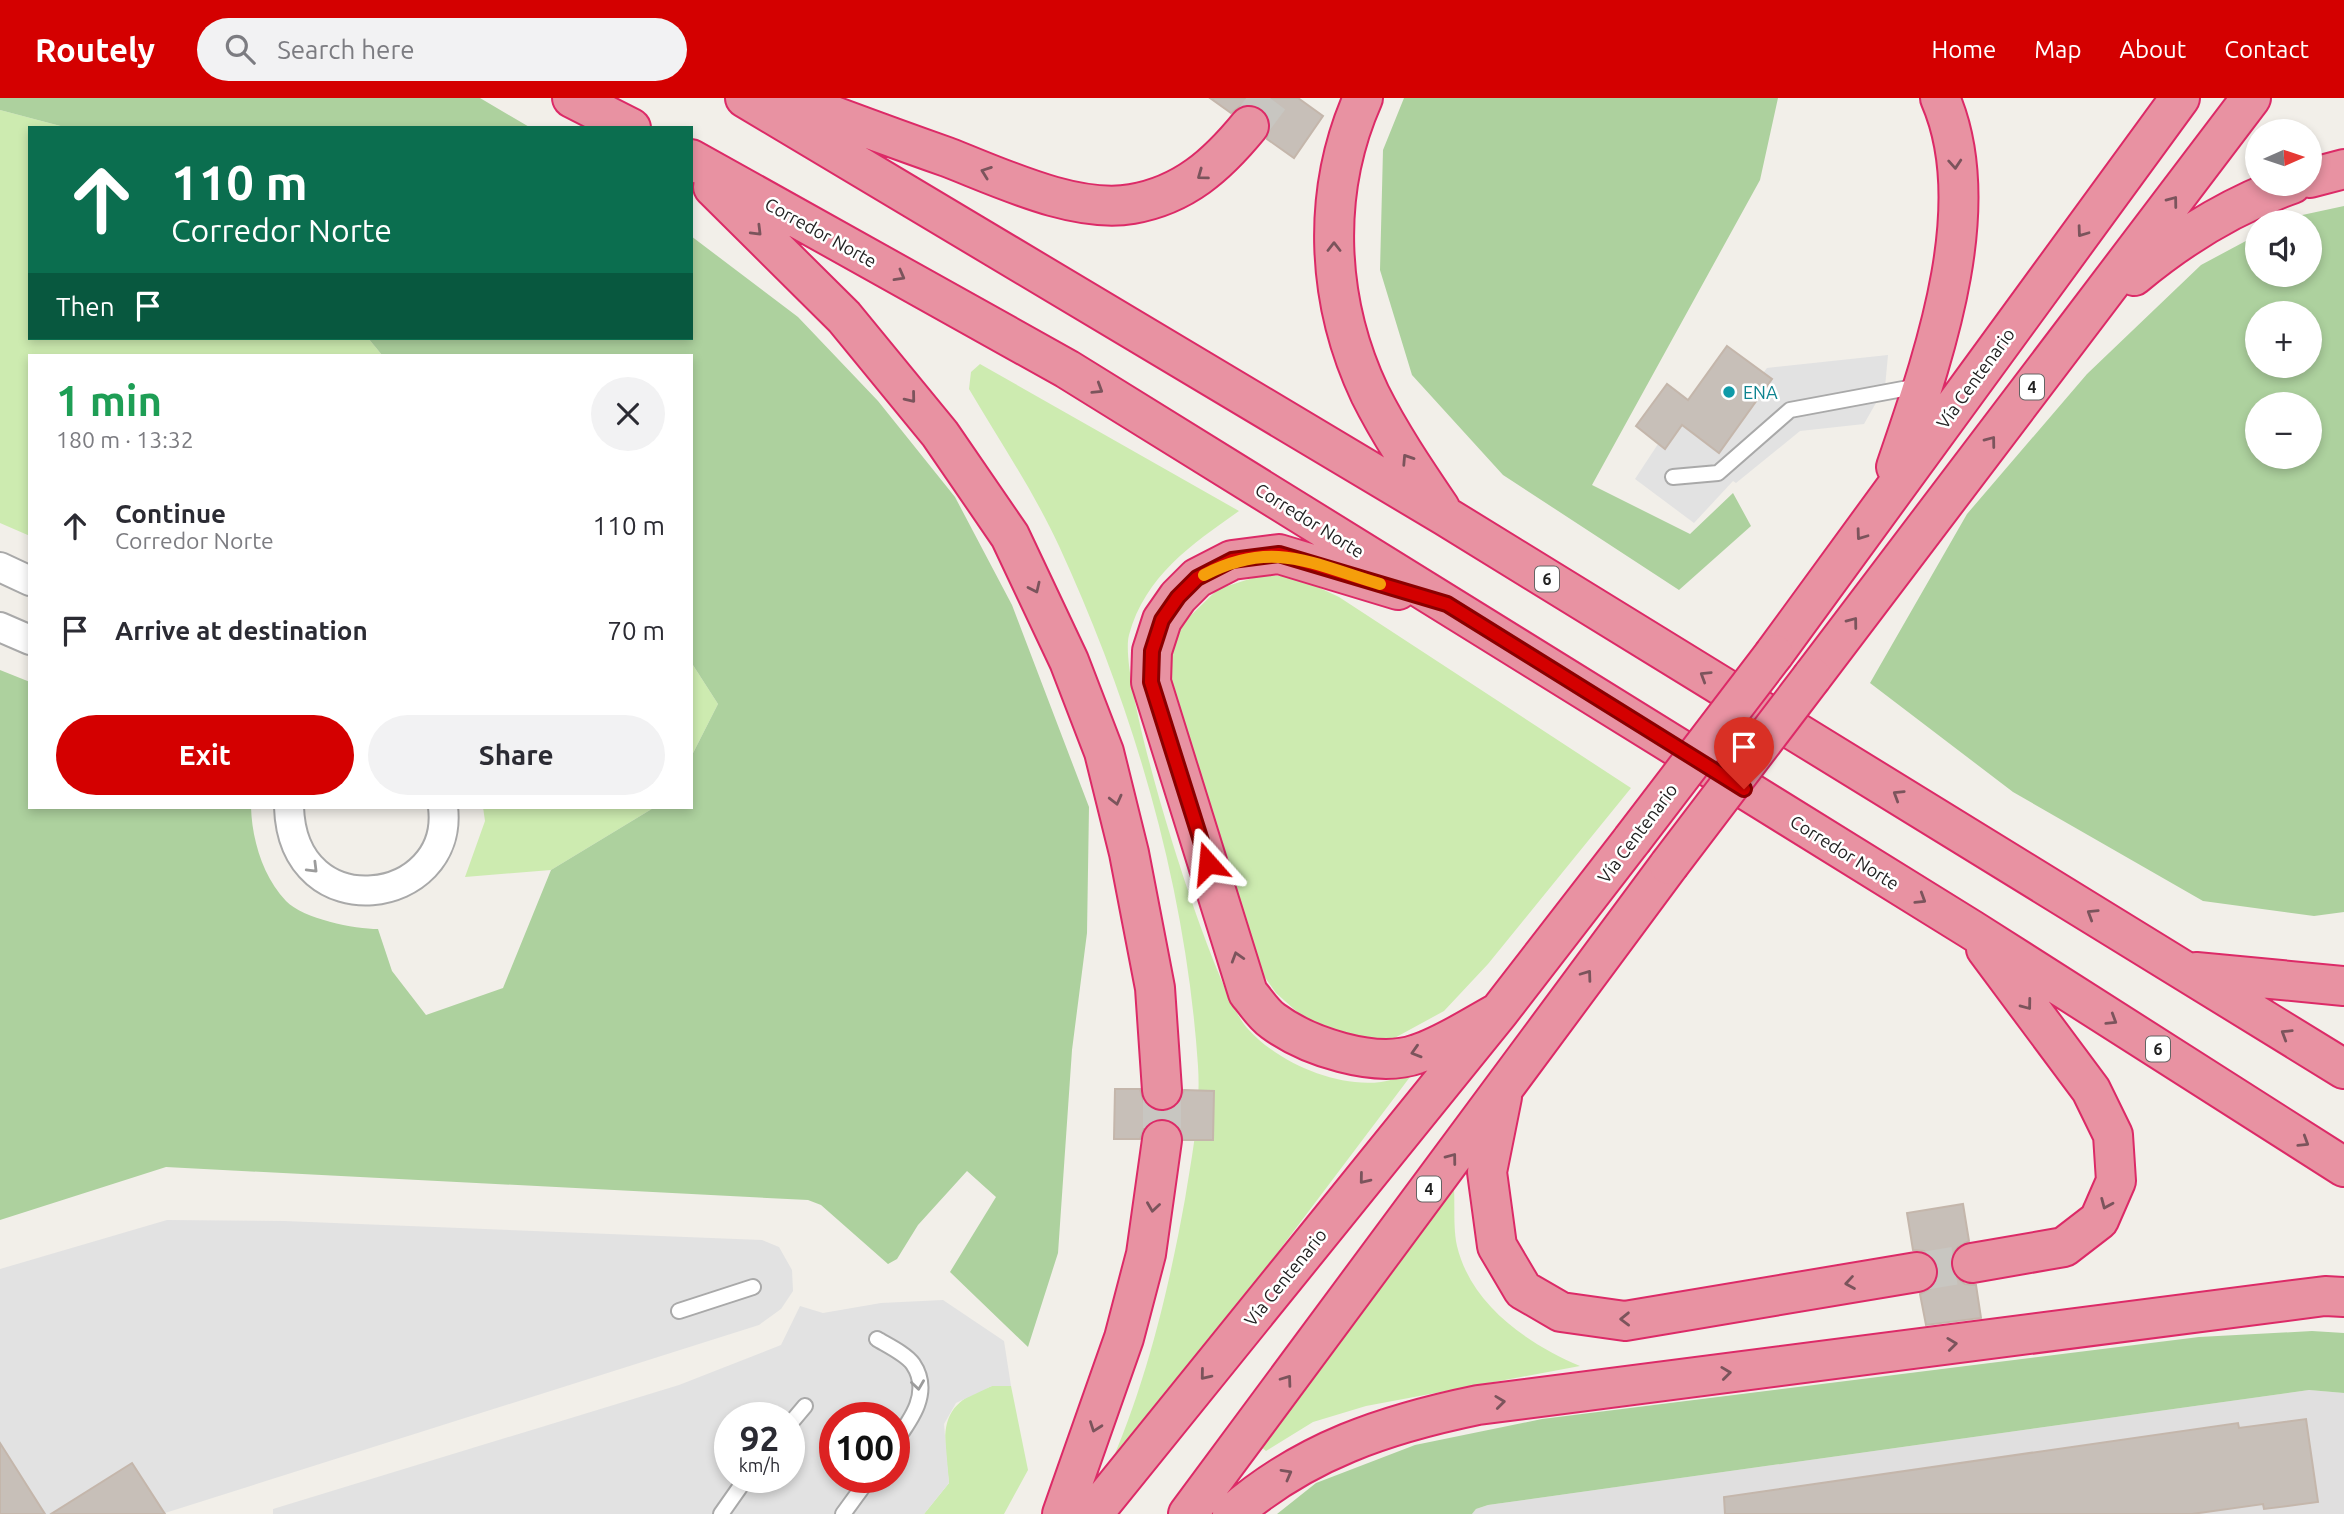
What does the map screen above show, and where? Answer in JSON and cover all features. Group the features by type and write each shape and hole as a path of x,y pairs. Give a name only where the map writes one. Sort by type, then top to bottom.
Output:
{"highway":[{"path":"572,98 627,126"},
{"name":"6","path":"745,98 1444,516 2344,1069"},
{"path":"786,98 1036,190 1099,203 1131,204 1169,193 1201,177 1225,156 1249,126"},
{"path":"1363,98 1342,156 1335,206 1334,254 1339,301 1350,346 1370,393 1392,434 1444,516"},
{"path":"1884,503 1924,385 1950,283 1955,239 1954,152 1947,113 1940,98"},
{"name":"Vía Centenario","path":"1093,1514 1499,1012 1632,840 1774,654 2180,98"},
{"name":"4","path":"1188,1514 1669,865 2252,98"},
{"name":"Corredor Norte","path":"693,160 1067,369 1972,930 2344,1167"},
{"path":"693,168 845,317 940,433 1010,536 1069,661 1104,752 1129,853 1154,988 1162,1090"},
{"path":"2322,175 2344,169"},
{"path":"2084,318 2167,248 2211,219 2257,196"},
{"path":"1447,604 1279,554 1232,560 1197,578 1178,597 1162,620 1152,651 1151,682 1248,993 1270,1020 1296,1036 1329,1050 1379,1058 1416,1055 1499,1012"},
{"path":"1972,930 2091,1090 2113,1135 2116,1181 2099,1220 2064,1247 1972,1263"},
{"path":"2183,971 2344,986"},
{"path":"1504,1087 1487,1172 1497,1246 1523,1290 1561,1312 1625,1321 1917,1272"},
{"path":"1062,1514 1124,1338 1146,1254 1163,1140"},
{"path":"1232,1514 1263,1486 1339,1444 1410,1419 1478,1405 2325,1296 2344,1297"}],"street":[{"path":"0,567 28,580"},
{"path":"0,627 28,639"},
{"path":"289,809 290,827 298,851 313,871 334,885 359,891 383,890 407,880 426,864 439,842 443,809"}],"lane":[{"path":"1673,477 1718,473 1790,410 1924,385"},
{"path":"679,1311 753,1287"},
{"path":"877,1339 913,1363 921,1388 916,1412 910,1420"},
{"path":"721,1514 736,1493"},
{"path":"843,1514 858,1493"}],"shaded area":[{"path":"1888,355 1885,387 1864,424 1800,431 1736,483 1733,481 1694,523 1635,479 1658,444 1666,448 1682,425 1719,452 1772,379 1763,373 1767,368"},
{"path":"167,1220 284,1221 762,1240 779,1247 792,1270 793,1291 781,1309 759,1325 165,1513 131,1464 51,1514 45,1514 0,1444 0,1269"},
{"path":"943,1300 1004,1341 1011,1386 992,1386 956,1403 944,1424 949,1483 924,1514 273,1514 273,1509 679,1385 781,1345 800,1306 823,1313 881,1303"},
{"path":"2309,1390 2344,1393 2344,1514 1472,1514 1476,1509 1488,1505"}],"green space":[{"path":"0,98 480,98 528,126 60,126 0,110"},
{"path":"1404,98 1778,98 1760,180 1592,485 1690,534 1733,493 1751,526 1679,590 1503,475 1412,375 1380,270 1383,150"},
{"path":"0,110 60,126 28,126 28,340 370,340 381,354 28,354 28,535 0,523"},
{"path":"2344,206 2344,912 2314,916 2203,901 2013,792 1870,683 1967,514 2087,374 2201,265 2245,241 2245,287 2322,287 2322,211"},
{"path":"693,238 798,317 878,401 955,497 1012,605 1089,807 1087,933 1072,1050 1058,1253 1028,1347 950,1272 996,1197 967,1171 918,1225 897,1259 888,1264 821,1205 808,1200 166,1167 0,1220 0,670 28,681 28,809 251,809 260,857 271,881 286,901 317,918 343,925 378,929 392,971 426,1015 503,988 551,870 652,809 693,809 693,753 718,704 693,665 693,354 381,354 370,340 693,340"},
{"path":"980,364 1239,511 1172,563 1146,595 1129,635 1129,664 1137,711 1170,834 1212,956 1231,1002 1247,1028 1274,1052 1327,1077 1364,1083 1385,1081 1416,1069 1100,1488 1129,1418 1152,1346 1185,1199 1198,1099 1192,999 1169,865 1133,735 1111,671 1059,546 969,389 971,372"},
{"path":"1259,576 1294,576 1339,597 1631,788 1488,964 1444,1011 1389,1041 1345,1038 1304,1018 1276,993 1254,962 1175,709 1169,664 1182,624 1218,589"},
{"path":"693,665 718,704 693,753"},
{"path":"483,809 652,809 551,870 465,877 485,821"},
{"path":"1454,1187 1457,1246 1475,1287 1504,1320 1522,1334 1580,1366 1366,1406 1313,1422 1266,1451 1258,1444"},
{"path":"2312,1331 2344,1333 2344,1393 2309,1390 1488,1505 1476,1509 1472,1514 1277,1514 1316,1483 1415,1445 1542,1419 2199,1337"},
{"path":"992,1386 1011,1386 1028,1470 1004,1514 924,1514 949,1483 945,1435 952,1412 961,1402"}],"building":[{"path":"1210,98 1298,98 1323,116 1294,158 1267,139 1270,119 1263,109 1252,104 1242,105 1231,113"},
{"name":"ENA","path":"1727,346 1772,379 1719,453 1682,425 1665,449 1636,426 1667,384 1688,400"},
{"path":"1115,1089 1140,1089 1144,1103 1163,1112 1175,1108 1184,1090 1214,1091 1213,1140 1183,1140 1176,1123 1164,1118 1153,1120 1145,1126 1140,1139 1114,1139"},
{"path":"1963,1204 1969,1241 1958,1247 1952,1255 1950,1266 1956,1277 1965,1284 1976,1285 1981,1318 1926,1325 1920,1294 1931,1288 1937,1280 1939,1269 1933,1258 1924,1251 1913,1250 1907,1213"},
{"path":"2306,1419 2318,1502 2264,1509 2263,1504 2192,1514 1725,1514 1724,1497 2238,1423 2239,1428"},
{"path":"0,1443 45,1514 0,1514"},
{"path":"132,1463 165,1514 51,1514"}],"tunnel":[{"path":"1249,126 1270,98"},
{"path":"1162,1090 1162,1140"},
{"path":"1917,1272 1972,1263"}],"slow traffic":[{"path":"1204,575 1232,560 1279,554 1380,584"}],"place":[{"name":"ENA","path":"1729,392"}],"route":[{"path":"1208,863 1151,682 1152,651 1162,620 1178,597 1197,578 1232,560 1279,554 1447,604 1744,789"}]}
